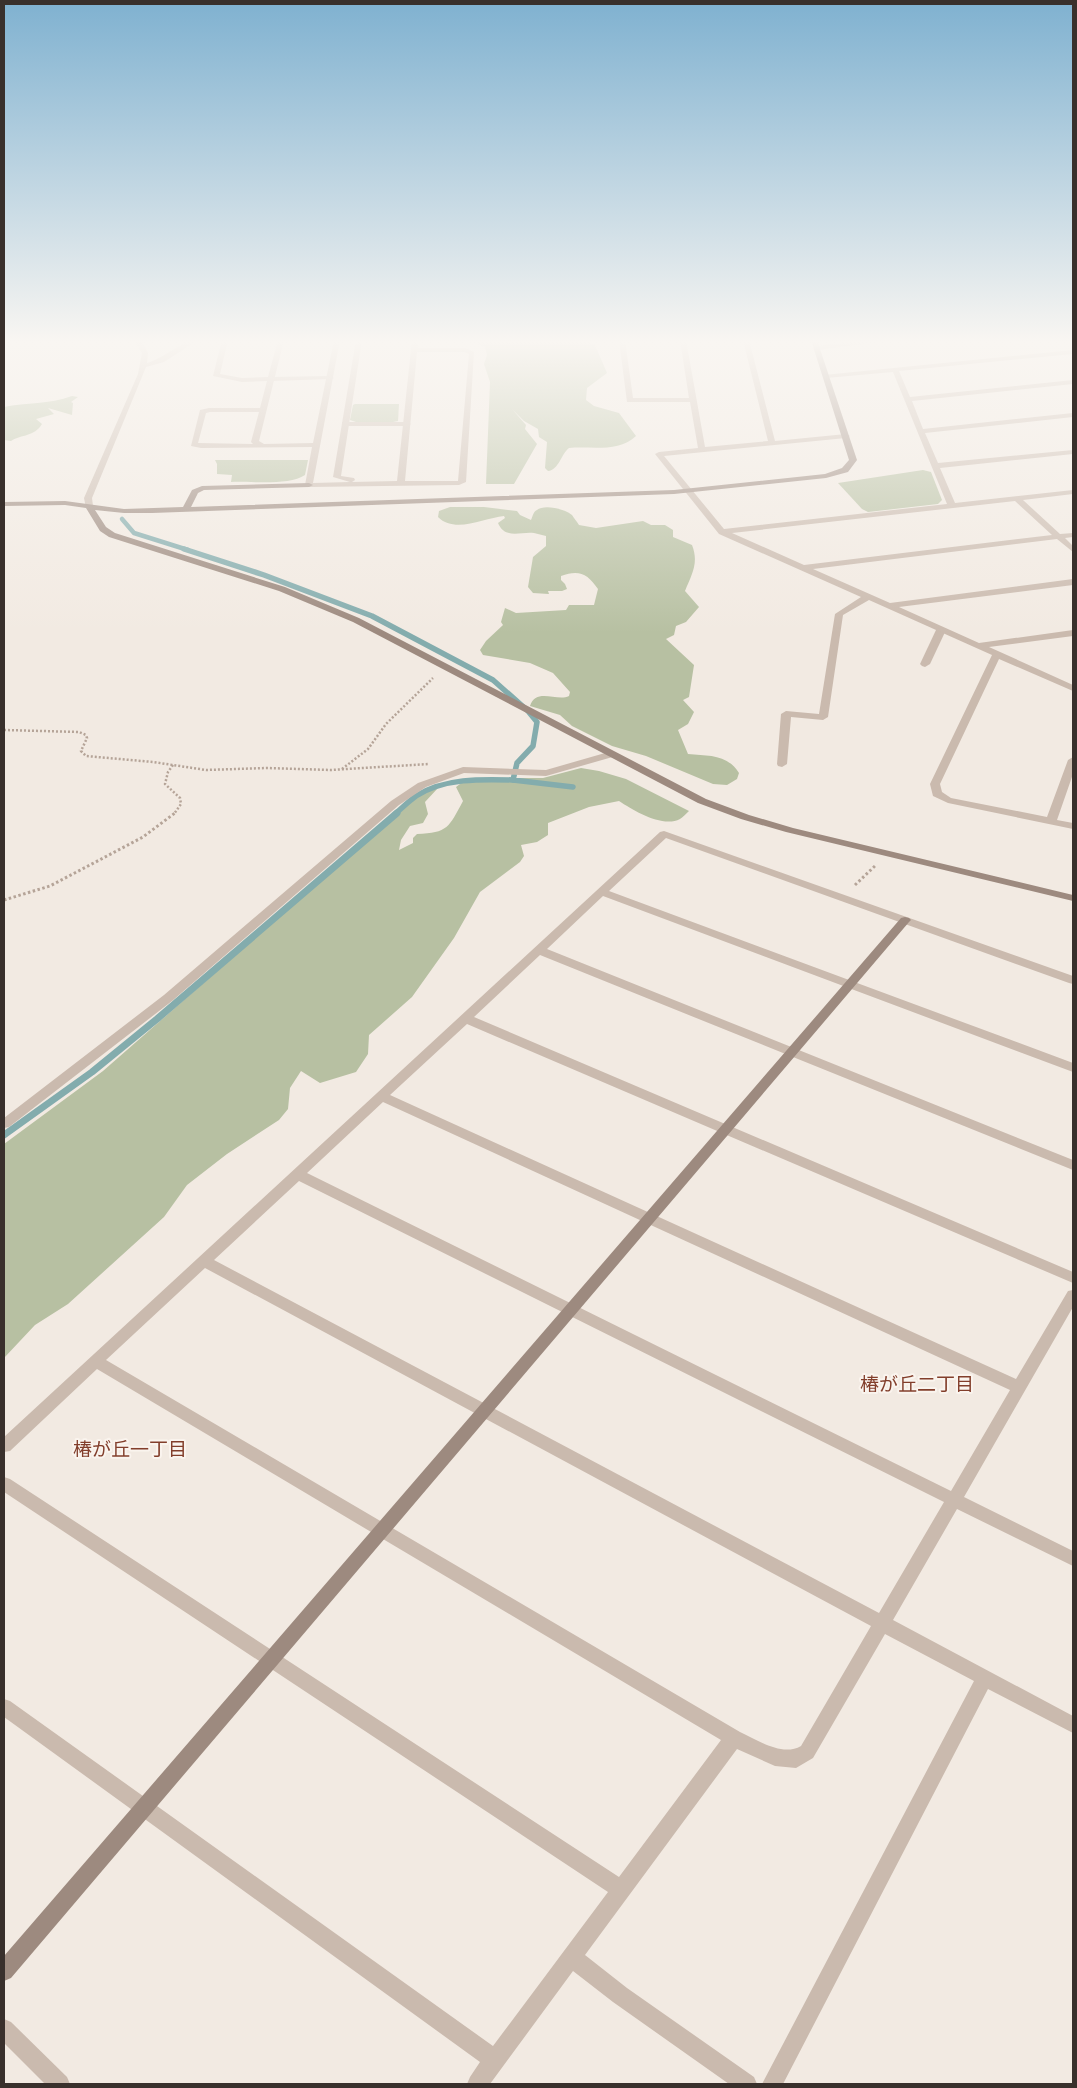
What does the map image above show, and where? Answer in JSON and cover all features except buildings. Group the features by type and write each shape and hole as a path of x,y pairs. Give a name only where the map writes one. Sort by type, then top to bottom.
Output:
{"street":[{"path":"114,437 88,498 89,506 103,529 112,535 282,589 356,620 682,792 745,817 816,837 1073,898"},
{"path":"196,437 194,444 200,446 316,446"},
{"path":"256,437 255,442 263,446"},
{"path":"309,485 318,437"},
{"path":"343,437 337,477 343,480 459,483 462,482 465,437"},
{"path":"401,482 406,437"},
{"path":"699,437 702,450"},
{"path":"771,437 772,443"},
{"path":"831,437 659,454 722,532 1073,688"},
{"path":"4,504 66,503 133,511 186,510 688,491 809,479 840,472 849,466 853,460 846,437"},
{"path":"925,437 952,506"},
{"path":"936,466 1073,452"},
{"path":"186,510 195,492 202,488 401,482"},
{"path":"722,532 1073,492"},
{"path":"1016,498 1073,550"},
{"path":"803,568 1073,535"},
{"path":"888,606 1073,582"},
{"path":"782,764 786,714 823,717 839,614 868,597"},
{"path":"925,664 941,630"},
{"path":"978,646 1073,633"},
{"path":"997,654 935,784 935,790 937,794 948,800 1073,826"},
{"path":"4,1124 168,998 276,903 412,790 469,769 546,773 612,754"},
{"path":"1051,822 1073,762"},
{"path":"4,1446 664,834 1073,980"},
{"path":"602,892 1073,1068"},
{"path":"4,1970 905,920"},
{"path":"538,950 1073,1165"},
{"path":"465,1018 1073,1278"},
{"path":"381,1096 1020,1387"},
{"path":"297,1174 1073,1559"},
{"path":"203,1260 1073,1725"},
{"path":"95,1361 734,1738 774,1757 796,1759 807,1752 1073,1295"},
{"path":"4,1484 622,1890"},
{"path":"772,2084 985,1678"},
{"path":"4,1707 495,2060"},
{"path":"477,2084 734,1738"},
{"path":"572,1957 620,1995 747,2084"},
{"path":"4,2028 60,2084"}],"path":[{"path":"341,770 368,749 386,724 434,679 427,675"},
{"path":"4,730 79,732 86,735 87,738 81,751 86,756 206,770 266,768 341,770 433,764"},
{"path":"4,900 34,892 58,882 168,820 179,810 181,804 180,798 166,784 168,772 173,765"},
{"path":"854,887 880,862"}],"green space":[{"path":"4,437 19,437 11,441 4,440"},
{"path":"488,437 532,437 537,444 514,484 486,484"},
{"path":"540,437 634,437 613,447 569,448 555,468 548,471 545,468 547,442"},
{"path":"215,460 308,460 305,475 290,481 231,482 232,475 217,474"},
{"path":"923,470 931,472 942,500 938,504 868,512 862,509 838,483"},
{"path":"450,507 484,507 517,511 520,515 531,520 535,512 540,508 554,508 572,515 579,525 596,528 643,521 651,525 665,525 673,530 673,537 692,545 695,563 685,591 699,607 686,622 676,626 674,635 666,639 694,665 689,697 683,700 694,712 688,724 678,730 688,754 717,757 729,762 739,773 737,779 727,785 713,784 646,756 612,746 572,726 560,715 530,706 537,697 564,697 569,696 570,692 553,673 530,663 483,655 480,650 486,641 503,625 501,622 505,608 516,613 566,610 569,605 594,605 598,589 587,576 573,573 561,576 561,580 567,589 548,591 549,594 533,593 528,587 533,557 546,546 546,536 534,533 509,533 501,528 498,523 505,518 504,516 461,525 445,522 438,517 439,511"},
{"path":"581,768 626,779 689,811 680,819 673,821 657,820 619,801 589,807 548,823 548,835 537,842 521,845 524,856 520,862 480,892 454,938 412,997 369,1035 368,1054 356,1072 320,1083 301,1071 290,1088 288,1109 279,1120 227,1154 187,1185 164,1217 68,1304 35,1325 4,1358 4,1144 103,1071 425,789 435,785 438,788 425,802 428,814 423,823 410,826 401,840 399,850 413,843 413,838 417,834 441,830 450,823 463,801 456,787 468,778 543,778"}],"waterway":[{"path":"122,519 134,533 188,550"},
{"path":"184,549 264,575 372,616 493,680 528,711 537,722 533,746 517,763 513,780"},
{"path":"395,814 416,796 438,786 463,781 513,780"},
{"path":"513,780 573,787"},
{"path":"4,1135 92,1072 157,1019 397,813"}],"district":[{"name":"椿が丘二丁目","path":"917,1384"},
{"name":"椿が丘一丁目","path":"130,1449"}]}
